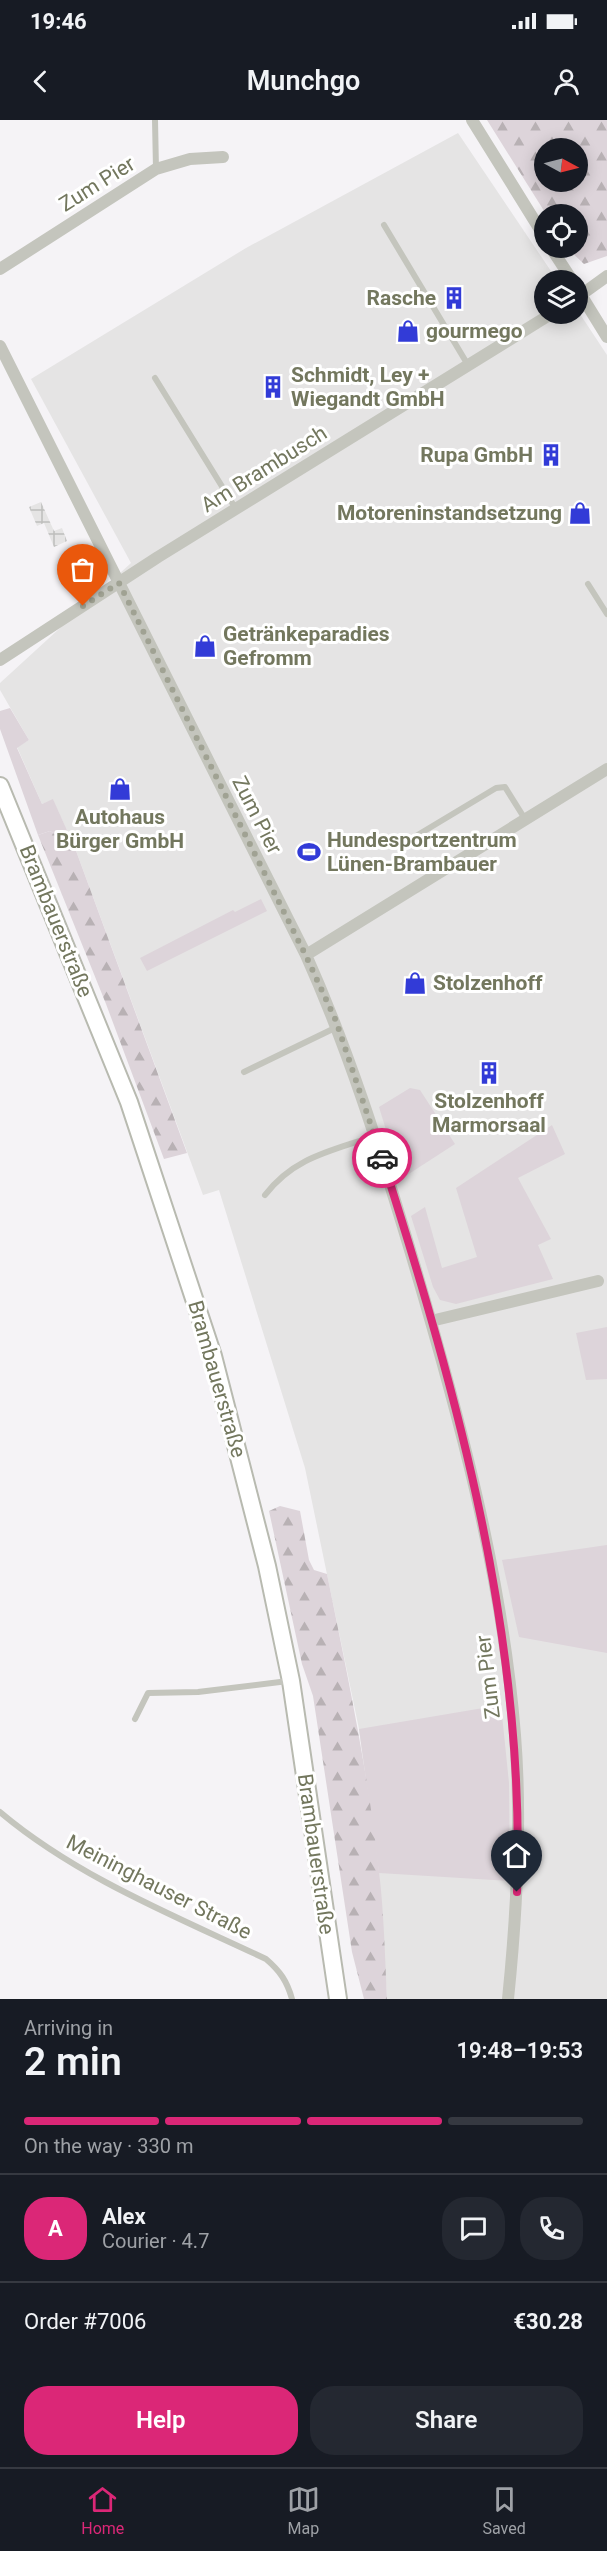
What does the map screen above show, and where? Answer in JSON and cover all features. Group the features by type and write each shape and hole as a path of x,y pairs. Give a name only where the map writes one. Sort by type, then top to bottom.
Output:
{"main road":[{"name":"Brambauerstraße","path":"0,786 129,1102 183,1262 240,1456 291,1681 338,1999"}],"street":[{"path":"472,120 534,221"},
{"name":"Zum Pier","path":"0,268 156,169 190,159 223,157"},
{"path":"588,288 607,276"},
{"path":"588,309 607,337"},
{"name":"Am Brambusch","path":"0,660 119,583 535,324"},
{"name":"Zum Pier","path":"0,346 306,956 338,1027 375,1136 431,1321 482,1527 502,1625 509,1679 518,1797 518,1858 508,1999"},
{"path":"306,956 607,769"},
{"path":"431,1321 598,1281"}],"lane":[{"path":"154,120 156,169"},
{"path":"384,225 468,365"},
{"path":"155,378 237,509"},
{"path":"588,584 607,614"},
{"path":"416,836 496,788 505,787 511,793 526,820"},
{"path":"244,1072 338,1027"},
{"path":"265,1195 279,1177 296,1164 375,1136"},
{"path":"135,1719 147,1693 198,1692 291,1681"},
{"name":"Meininghauser Straße","path":"0,1812 35,1841 150,1905 266,1959 287,1982 292,1999"}],"shaded area":[{"path":"458,133 534,246 534,258 542,258 550,270 534,270 534,324 587,324 607,355 607,1999 387,1999 379,1873 359,1729 305,1468 219,1190 203,1195 75,848 53,800 42,804 17,747 29,740 0,690 0,683 131,563 31,379 246,248"},
{"path":"41,502 54,531 62,528 67,541 54,547 44,523 37,526 29,507"}],"green space":[{"path":"487,120 607,120 607,256 584,264 578,258 588,258 588,204 540,204"},
{"path":"10,708 29,740 17,748 42,804 53,799 75,848 50,831 38,835 0,729 0,711"},
{"path":"50,831 75,848 187,1153 164,1159 106,1004 38,835"},
{"path":"261,899 267,911 147,971 140,958 233,910 235,912"},
{"path":"410,1088 420,1090 455,1144 401,1179 379,1107"},
{"path":"552,1125 565,1154 518,1178 551,1239 538,1245 553,1279 456,1304 440,1300 433,1287 411,1216 425,1207 442,1268 477,1257 456,1188"},
{"path":"607,1327 607,1379 586,1380 576,1333"},
{"path":"280,1506 300,1511 309,1560 314,1570 327,1574 369,1796 382,1903 387,1999 364,1999 352,1952 313,1696 302,1664 269,1511"},
{"path":"607,1545 607,1653 519,1637 502,1560"},
{"path":"501,1705 509,1783 510,1881 379,1873 359,1729"}],"way so far":[{"path":"83,606 119,583 306,956 336,1021 382,1158"}],"place":[{"name":"Rasche","path":"454,298"},
{"name":"gourmego","path":"408,331"},
{"name":"Schmidt, Ley + Wiegandt GmbH","path":"273,387"},
{"name":"Rupa GmbH","path":"551,455"},
{"name":"Motoreninstandsetzung","path":"580,513"},
{"name":"Getränkeparadies Gefromm","path":"205,646"},
{"name":"Autohaus Bürger GmbH","path":"120,789"},
{"name":"Hundesportzentrum Lünen-Brambauer","path":"309,852"},
{"name":"Stolzenhoff","path":"415,983"},
{"name":"Stolzenhoff Marmorsaal","path":"489,1073"}],"route":[{"path":"382,1158 431,1321 467,1460 502,1625 515,1736 518,1797 517,1892"}]}
